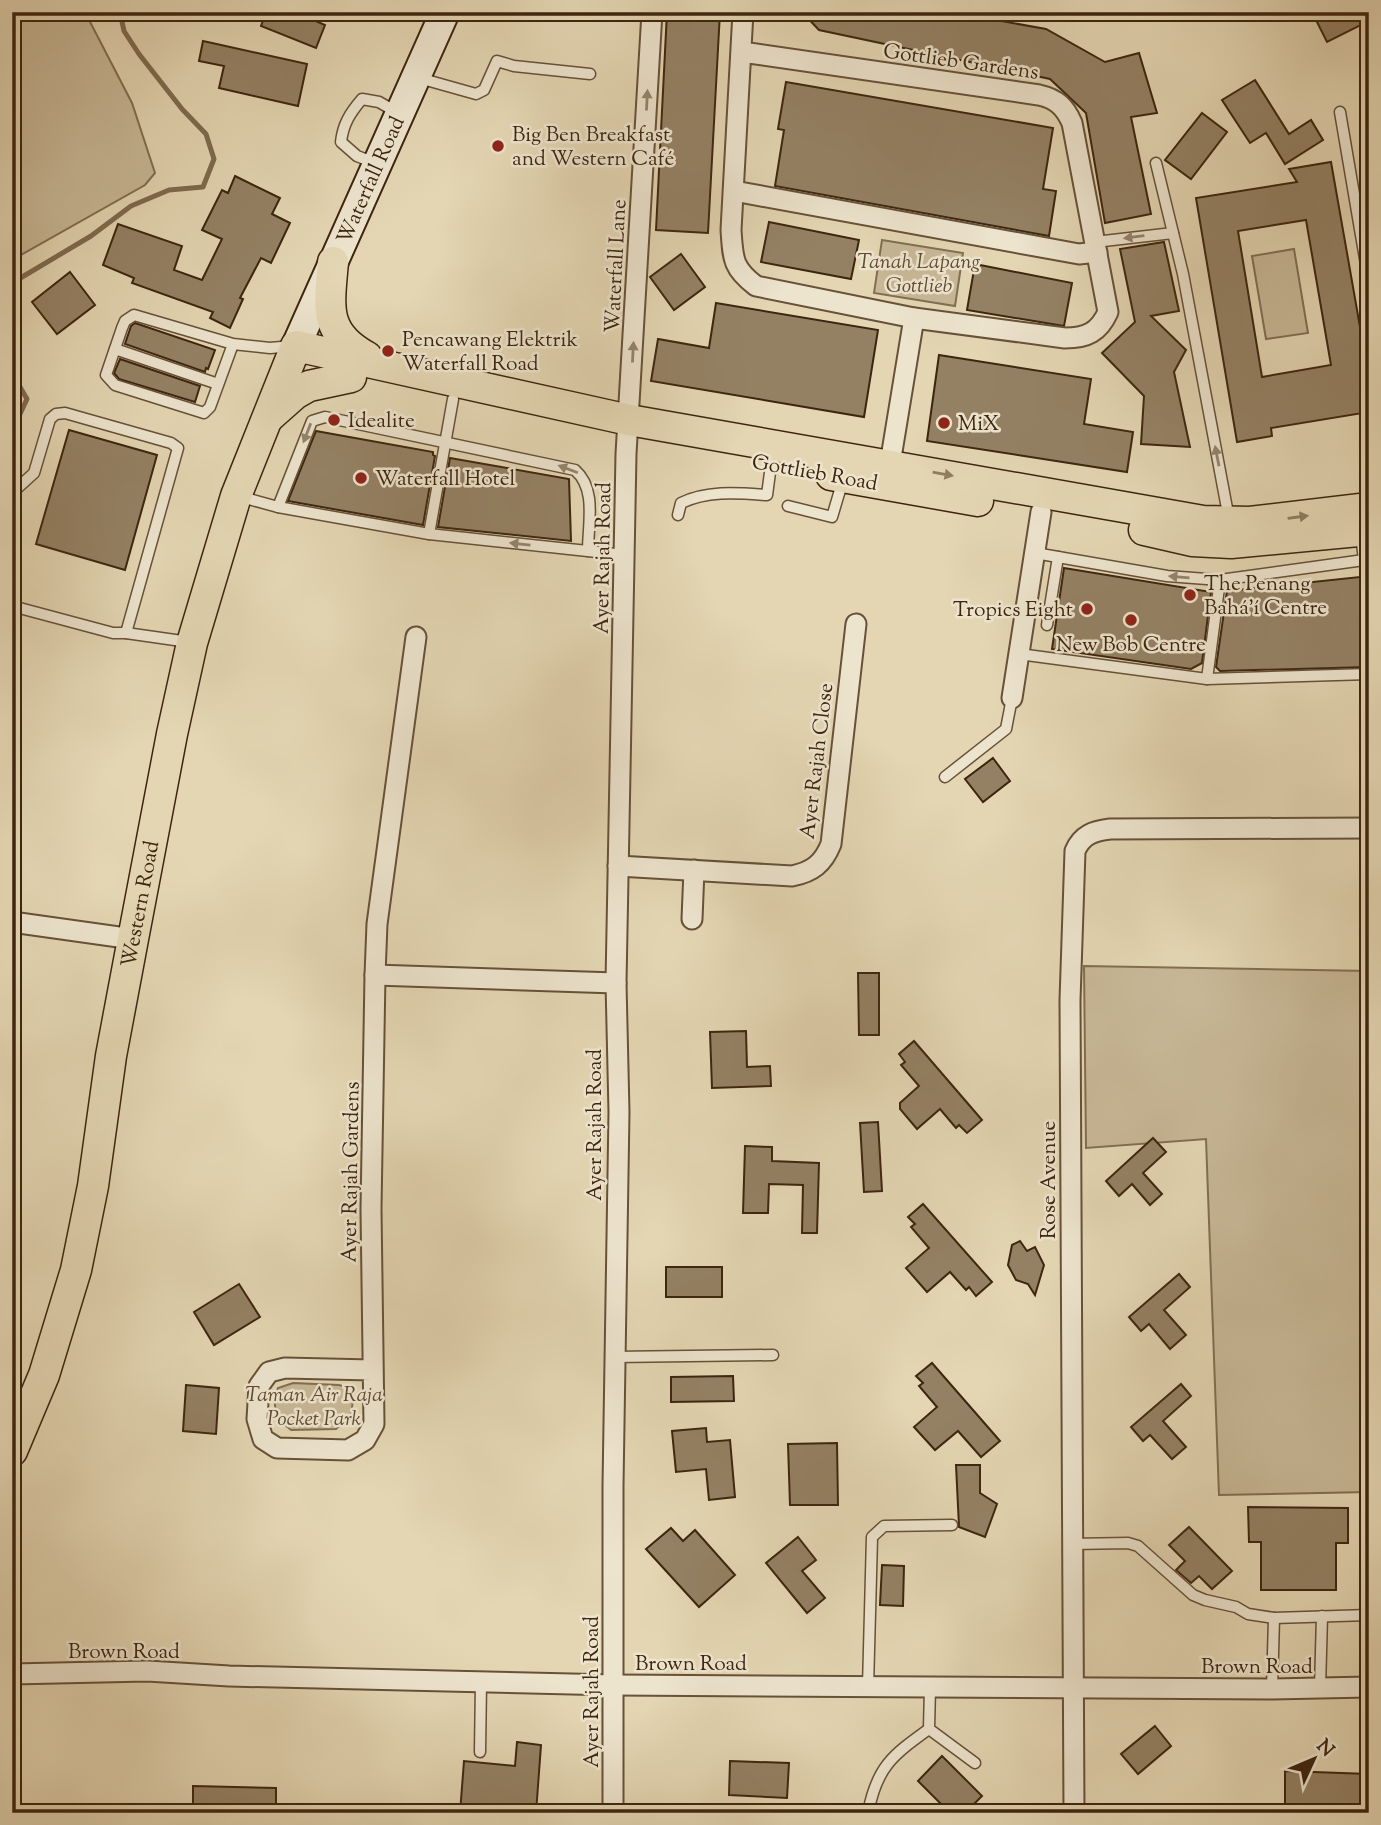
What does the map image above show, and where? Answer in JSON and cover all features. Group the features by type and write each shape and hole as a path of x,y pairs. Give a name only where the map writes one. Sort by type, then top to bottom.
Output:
{"main road":[{"path":"333,262 330,300 335,329 352,349 383,365"},
{"name":"Gottlieb Road","path":"285,352 383,365 771,465 844,478 888,475"},
{"name":"Gottlieb Road","path":"285,352 351,377 453,399 1043,502 1106,522 1192,541 1231,533 1366,523"},
{"name":"Western Road","path":"12,1451 44,1375 76,1270 93,1186 111,1056 132,939 192,643 236,496 267,419 285,352"},
{"path":"267,419 295,394 309,386 351,377"}],"street":[{"name":"Waterfall Road","path":"285,352 333,262 444,12"},
{"name":"Waterfall Lane","path":"628,429 652,12"},
{"name":"Gottlieb Gardens","path":"742,52 1051,98 1062,105 1072,123 1108,312 1101,326 1090,335 1065,338 914,318 756,286 741,275 733,257 731,230 743,12"},
{"path":"734,191 1079,254 1096,247"},
{"path":"888,475 914,318"},
{"name":"Ayer Rajah Road","path":"613,1813 614,1357 619,1112 616,983 628,429"},
{"path":"1012,698 1043,502"},
{"name":"Ayer Rajah Close","path":"618,866 792,876 808,873 826,856 831,844 856,624"},
{"name":"Ayer Rajah Gardens","path":"372,1370 285,1368 269,1372 259,1386 257,1419 263,1439 278,1448 348,1450 365,1440 374,1424 370,1209 374,975 377,924 416,636"},
{"name":"Rose Avenue","path":"1074,1813 1070,1000 1075,851 1086,835 1110,829 1369,828"},
{"path":"692,919 694,870"},
{"path":"12,922 132,939"},
{"path":"374,975 616,983"},
{"name":"Brown Road","path":"12,1674 147,1671 229,1676 614,1685 1272,1689 1369,1687"}],"lane":[{"path":"416,77 476,94 484,90 497,61 514,66 590,74"},
{"path":"377,164 357,156 341,142 349,114 362,99 379,102 398,113"},
{"path":"1340,113 1369,282"},
{"path":"1156,163 1173,233 1231,533"},
{"path":"1096,247 1173,233"},
{"path":"233,344 210,407 204,412 115,384 106,375 125,321 134,315 233,344 285,352"},
{"path":"115,349 218,384"},
{"path":"429,534 453,399"},
{"path":"12,494 34,473 50,419 56,414 65,413 171,443 178,448 126,633"},
{"path":"278,507 312,421 324,417 575,470 585,479 589,491 587,551"},
{"path":"678,515 681,503 697,495 767,495 771,465"},
{"path":"788,506 832,517 844,478"},
{"path":"236,496 278,507 429,534 625,555"},
{"path":"1035,553 1167,576 1220,580 1366,560 1366,523"},
{"path":"1047,625 1058,557"},
{"path":"1207,679 1220,580"},
{"path":"12,606 113,633 192,643"},
{"path":"1019,654 1207,679 1369,674"},
{"path":"945,778 1006,729 1012,698"},
{"path":"614,1357 773,1355"},
{"path":"868,1687 872,1537 884,1526 952,1525"},
{"path":"1072,1544 1128,1543 1138,1546 1193,1595 1236,1607 1248,1614 1273,1618 1369,1615"},
{"path":"1320,1688 1322,1616"},
{"path":"1272,1689 1273,1618"},
{"path":"480,1752 481,1682"},
{"path":"929,1728 930,1687"},
{"path":"929,1728 975,1763"},
{"path":"868,1813 880,1774 894,1754 929,1728"}],"green space":[{"path":"12,12 90,12 88,18 132,103 155,173 145,185 12,260"},
{"name":"Tanah Lapang Gottlieb","path":"882,240 963,253 955,306 874,293"},
{"path":"1294,249 1308,333 1266,339 1252,256"},
{"path":"1084,966 1369,971 1369,1492 1219,1495 1206,1139 1086,1148"},
{"name":"Taman Air Raja Pocket Park","path":"293,1383 346,1387 353,1399 351,1416 336,1429 291,1430 278,1416 275,1400 278,1388"}],"building":[{"path":"266,12 295,12 325,25 316,48 261,26"},
{"path":"667,12 720,12 708,233 656,230"},
{"path":"802,12 951,12 1046,29 1105,62 1139,53 1157,113 1131,117 1151,214 1105,223 1086,113 1050,79 819,30"},
{"path":"1312,12 1369,12 1369,21 1327,42"},
{"path":"203,41 307,64 298,106 219,88 224,66 199,61"},
{"path":"1255,80 1289,134 1311,120 1323,140 1285,164 1266,133 1250,143 1222,100"},
{"path":"786,82 1053,128 1043,189 1056,191 1049,236 775,186 784,130 778,129"},
{"path":"1202,113 1227,132 1191,179 1165,160"},
{"path":"1331,162 1369,378 1369,412 1271,428 1272,436 1237,442 1196,198 1297,182 1289,169","holes":["1306,220 1331,365 1262,377 1238,231"]},
{"path":"235,176 280,198 272,214 290,223 271,263 261,258 240,298 243,299 230,328 210,318 213,312 132,283 134,278 103,265 118,224 182,246 174,270 202,280 222,239 202,230 222,190 228,193"},
{"path":"769,222 859,240 851,279 761,262"},
{"path":"1164,242 1179,311 1151,316 1186,350 1174,372 1190,447 1141,444 1144,396 1102,353 1135,322 1120,249"},
{"path":"681,254 705,287 674,310 650,277"},
{"path":"975,264 1072,283 1064,326 967,310"},
{"path":"70,272 95,305 57,334 32,302"},
{"path":"716,303 878,330 864,417 651,381 658,339 709,348"},
{"path":"135,323 215,350 208,369 206,368 205,372 125,344 131,326"},
{"path":"939,355 1091,379 1084,424 1133,432 1127,472 927,441"},
{"path":"120,359 200,386 195,402 119,379 114,373"},
{"path":"69,430 157,455 125,570 36,544"},
{"name":"Waterfall Hotel","path":"316,431 433,452 435,456 423,525 288,501"},
{"path":"450,458 569,479 571,541 438,527"},
{"name":"New Bob Centre","path":"1064,568 1211,592 1202,663 1191,669 1052,649"},
{"path":"1369,576 1369,667 1220,671 1216,667 1227,591"},
{"path":"993,758 1010,781 983,802 965,779"},
{"path":"858,973 879,973 879,1035 859,1035"},
{"path":"746,1031 747,1067 770,1066 771,1086 712,1088 710,1032"},
{"path":"914,1041 982,1120 967,1133 959,1125 956,1128 940,1109 917,1129 900,1109 900,1103 919,1086 901,1065 905,1062 899,1054"},
{"path":"878,1122 882,1191 864,1192 860,1123"},
{"path":"1153,1138 1166,1152 1143,1173 1162,1194 1150,1205 1132,1184 1119,1196 1106,1181"},
{"path":"745,1146 772,1147 772,1161 819,1163 817,1233 802,1233 803,1185 769,1184 768,1213 743,1213"},
{"path":"923,1204 992,1282 976,1296 969,1287 966,1290 950,1272 927,1292 906,1268 929,1248 911,1227 915,1224 908,1217"},
{"path":"1020,1241 1027,1251 1035,1247 1044,1265 1035,1295 1028,1284 1016,1280 1008,1265 1012,1245"},
{"path":"666,1267 722,1267 722,1297 666,1297"},
{"path":"1179,1274 1190,1287 1164,1310 1186,1335 1170,1349 1149,1324 1141,1331 1129,1317"},
{"path":"239,1284 260,1317 214,1345 194,1312"},
{"path":"932,1363 1000,1441 981,1457 958,1431 935,1450 914,1427 937,1407 919,1386 923,1383 916,1376"},
{"path":"733,1376 734,1401 671,1402 671,1377"},
{"path":"1181,1384 1191,1396 1163,1421 1186,1447 1172,1459 1150,1435 1143,1441 1131,1427"},
{"path":"186,1385 219,1388 216,1434 183,1431"},
{"path":"706,1428 707,1442 730,1440 735,1497 709,1500 706,1469 676,1472 672,1431"},
{"path":"837,1443 838,1505 790,1505 788,1444"},
{"path":"956,1465 980,1465 980,1493 997,1504 985,1537 959,1527"},
{"path":"1248,1507 1348,1508 1348,1543 1336,1543 1336,1590 1261,1590 1261,1542 1249,1542"},
{"path":"1189,1527 1232,1571 1212,1589 1199,1576 1191,1583 1176,1570 1185,1561 1169,1545"},
{"path":"671,1528 683,1541 695,1530 735,1575 699,1607 646,1549"},
{"path":"798,1537 816,1560 802,1571 825,1598 807,1613 766,1563"},
{"path":"882,1565 904,1566 903,1606 880,1605"},
{"path":"1155,1726 1171,1746 1138,1774 1121,1754"},
{"path":"517,1742 541,1745 536,1813 460,1813 464,1761 515,1766"},
{"path":"942,1756 982,1796 965,1813 950,1813 918,1781"},
{"path":"730,1761 789,1763 787,1798 729,1795"},
{"path":"1285,1771 1369,1774 1369,1813 1285,1813"},
{"path":"193,1786 276,1788 276,1813 193,1813"}],"waterway":[{"path":"12,283 91,236 131,206 169,190 203,187 214,159 206,134 182,109 139,54 124,31 120,12"},
{"path":"12,384 20,387 27,399 20,414 12,418"}],"place":[{"name":"Big Ben Breakfast and Western Café","path":"498,146"},
{"name":"Pencawang Elektrik Waterfall Road","path":"388,351"},
{"name":"Idealite","path":"334,420"},
{"name":"MiX","path":"944,423"},
{"name":"Waterfall Hotel","path":"361,478"},
{"name":"The Penang Bahá’í Centre","path":"1190,595"},
{"name":"Tropics Eight","path":"1087,609"},
{"name":"New Bob Centre","path":"1131,620"}]}
